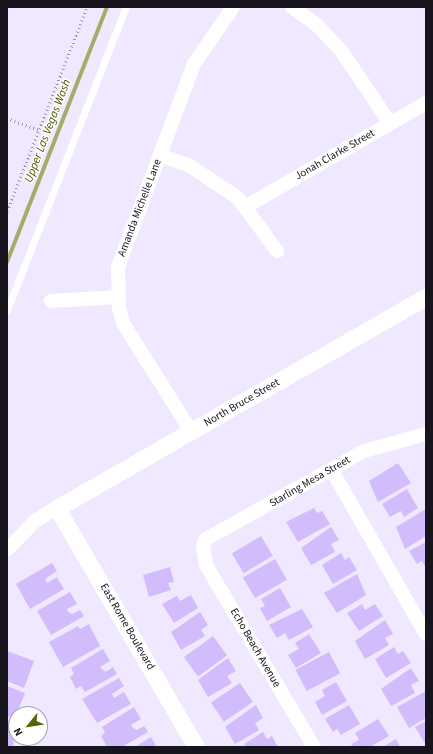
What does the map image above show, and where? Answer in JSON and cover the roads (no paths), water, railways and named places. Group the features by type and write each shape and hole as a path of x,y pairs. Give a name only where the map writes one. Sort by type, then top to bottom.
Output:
{"street":[{"name":"Amanda Michelle Lane","path":"191,431 124,325 118,297 118,267 123,249 194,64 233,7"},
{"path":"292,7 317,25 342,52 390,123"},
{"name":"Jonah Clarke Street","path":"245,207 390,123 426,104"},
{"path":"160,155 209,177 245,207 277,251"},
{"path":"51,300 118,297"},
{"name":"North Bruce Street","path":"57,508 426,297"},
{"name":"Starling Mesa Street","path":"202,546 206,538 381,444 426,434"},
{"path":"331,470 426,634"},
{"path":"7,550 35,521 57,508"},
{"name":"East Rome Boulevard","path":"57,508 196,747"},
{"name":"Echo Beach Avenue","path":"202,546 206,565 314,747"}],"lane":[{"path":"7,310 126,7"}],"waterway":[{"name":"Upper Las Vegas Wash","path":"7,262 107,7"}]}
